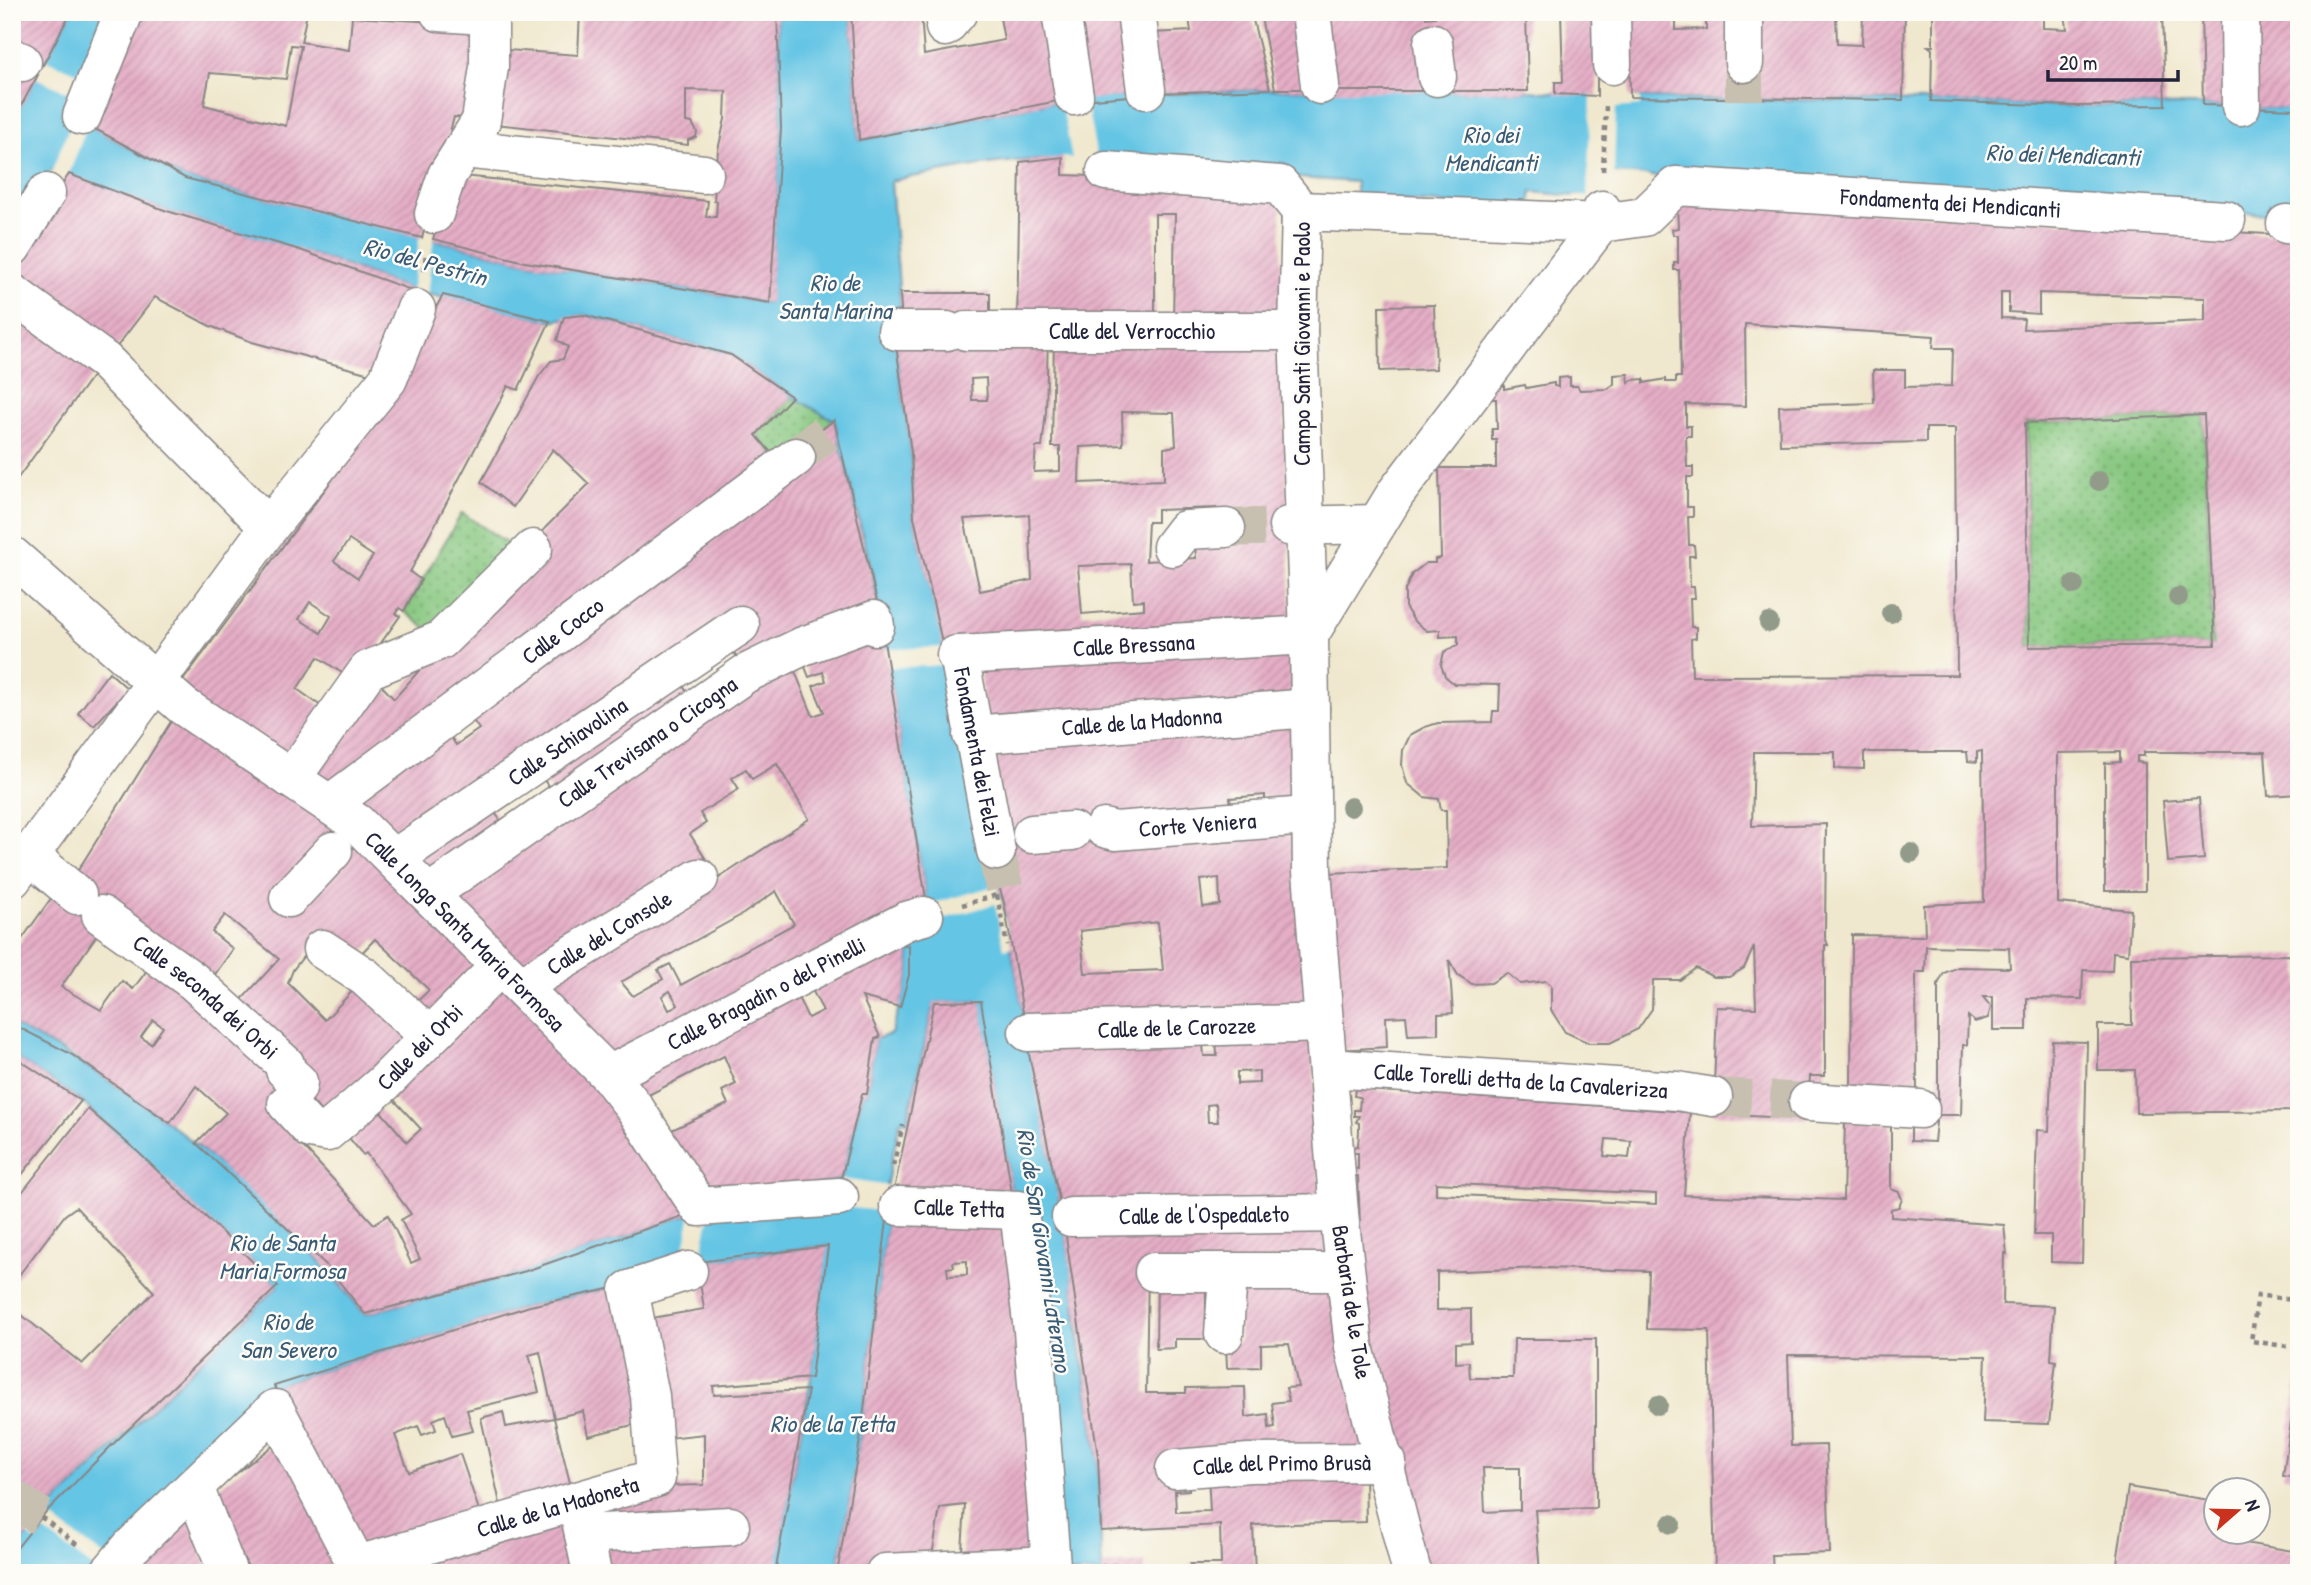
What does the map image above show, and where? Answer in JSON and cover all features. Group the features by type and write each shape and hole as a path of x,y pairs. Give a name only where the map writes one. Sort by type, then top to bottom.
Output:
{"street":[{"path":"82,116 124,12"},
{"path":"434,214 464,148 488,67 489,23 483,14 439,12"},
{"path":"1062,12 1074,96"},
{"path":"1136,12 1146,90"},
{"path":"1311,12 1320,85"},
{"path":"1611,12 1612,65"},
{"path":"1744,12 1744,63"},
{"path":"2240,12 2241,106"},
{"path":"464,148 704,174"},
{"path":"1106,171 1280,184 1301,211"},
{"name":"Campo Santi Giovanni e Paolo","path":"1324,1023 1312,871 1300,816 1310,708 1309,635 1296,526 1301,211 1602,203 1644,217 1676,186"},
{"name":"Fondamenta dei Mendicanti","path":"1676,186 2264,223"},
{"path":"12,247 46,193"},
{"path":"1309,635 1396,493 1602,203"},
{"path":"12,293 105,361 269,527"},
{"path":"21,867 168,694 269,527 388,379 416,309"},
{"name":"Calle del Verrocchio","path":"897,331 1298,331"},
{"name":"Calle Cocco","path":"289,898 343,827 796,457"},
{"path":"1296,526 1377,524"},
{"path":"1172,547 1185,530 1226,528"},
{"path":"291,779 368,670 441,640 533,549"},
{"name":"Calle Longa Santa Maria Formosa","path":"12,556 168,694 291,779 343,827 395,858 608,1075 635,1107 699,1207 839,1196"},
{"name":"Calle Trevisana o Cicogna","path":"429,894 745,674 803,646 874,620 875,626"},
{"name":"Calle Schiavolina","path":"395,858 740,625"},
{"name":"Calle Bressana","path":"957,655 1309,635"},
{"name":"Fondamenta dei Felzi","path":"957,655 996,851"},
{"name":"Calle de la Madonna","path":"972,734 1310,708"},
{"path":"521,772 550,811"},
{"name":"Corte Veniera","path":"1032,834 1115,831 1300,816"},
{"name":"Calle seconda dei Orbi","path":"21,867 89,905 193,981 285,1064 285,1070 298,1082 292,1096 310,1129 327,1132 337,1127"},
{"name":"Calle del Console","path":"510,976 699,878"},
{"name":"Calle Bragadin o del Pinelli","path":"608,1075 906,921 924,916"},
{"path":"322,949 365,978 429,1037"},
{"name":"Calle dei Orbi","path":"337,1127 429,1037 510,976"},
{"name":"Calle de le Carozze","path":"1028,1032 1324,1023"},
{"name":"Barbaria de le Tole","path":"1324,1023 1339,1213 1354,1347 1387,1462 1412,1573"},
{"name":"Calle Torelli detta de la Cavalerizza","path":"1329,1068 1677,1091 1713,1097"},
{"path":"1808,1101 1920,1109"},
{"name":"Calle Tetta","path":"895,1190 1019,1210 1033,1331 1051,1570"},
{"name":"Calle de l'Ospedaleto","path":"1071,1217 1339,1213"},
{"name":"Calle de la Madoneta","path":"359,1569 580,1517 656,1478 650,1396 629,1290 688,1271"},
{"path":"1154,1272 1345,1272"},
{"path":"1224,1334 1228,1274"},
{"path":"117,1560 194,1487 231,1445 275,1409 359,1569"},
{"name":"Calle del Primo Brusà","path":"1175,1469 1249,1463 1387,1462"},
{"path":"194,1487 228,1573"},
{"path":"592,1573 580,1517 730,1526"},
{"path":"885,1573 1051,1570"}],"path":[{"path":"1602,203 1604,108"},
{"path":"972,902 996,895 1007,945"},
{"path":"895,1190 903,1125"},
{"path":"2299,1301 2258,1295 2251,1341 2299,1348"},
{"path":"43,1519 79,1546"}],"green space":[{"path":"792,397 834,420 780,463 756,435"},
{"path":"2204,415 2213,645 2029,647 2026,423"},
{"path":"462,513 522,553 437,637 404,611"}],"water":[{"path":"71,12 109,12 88,125 185,178 525,262 769,303 781,128 777,12 851,12 859,140 1068,99 1270,89 1528,91 1677,99 1931,101 2074,106 2202,105 2299,109 2299,216 1614,174 1587,197 1532,192 1529,209 1356,198 1356,182 1072,161 994,163 891,181 902,326 895,338 911,452 914,517 1001,894 1071,1263 1079,1340 1098,1456 1102,1573 1058,1573 1014,1206 980,1001 934,1003 907,1122 900,1121 881,1211 888,1212 861,1434 838,1568 826,1564 824,1573 774,1573 811,1378 827,1246 700,1262 623,1286 530,1306 274,1386 96,1573 12,1573 12,1554 45,1513 278,1286 81,1101 12,1055 12,1024 111,1082 204,1151 288,1228 365,1314 526,1271 691,1213 841,1179 862,1094 867,1094 875,1039 891,1034 909,975 910,929 927,905 873,577 834,420 792,397 731,355 584,315 550,321 417,292 330,260 167,211 52,170 12,232 12,122"}],"pier":[{"path":"46,60 81,74 73,95 36,78 39,63 43,65"},
{"path":"1597,92 1630,94 1630,97 1640,98 1640,106 1616,108 1614,174 1649,176 1649,179 1615,178 1588,200 1575,200 1574,196 1587,196 1591,96 1597,96"},
{"path":"1086,100 1098,167 1063,161 1063,157 1072,158 1061,101"},
{"path":"73,118 89,122 69,174 67,177 54,174 43,190 40,188 52,170"},
{"path":"420,233 434,235 427,296 412,290"},
{"path":"947,647 947,665 885,668 882,649"},
{"path":"998,885 1012,947 1004,949 995,904 926,924 927,905"},
{"path":"841,1179 889,1186 885,1208 887,1212 837,1206"},
{"path":"711,1209 700,1262 680,1270 691,1213"},
{"path":"45,1513 111,1561 100,1573 44,1531 35,1541 27,1534"}],"building":[{"path":"12,12 71,12 43,65 12,52"},
{"path":"132,12 307,13 301,42 349,50 352,17 485,25 465,118 454,117 422,238 185,178 88,125","holes":["291,45 301,46 286,126 204,105 210,73 286,79"]},
{"path":"580,12 777,12 781,128 770,303 525,262 433,239 453,175 708,201 706,217 716,217 717,201 714,201 718,150 725,119 726,91 686,90 686,122 692,123 697,132 696,137 688,140 688,145 486,123 493,49 578,55"},
{"path":"851,12 921,12 924,55 1004,40 999,12 1055,12 1068,99 859,140"},
{"path":"1070,12 1126,12 1140,95 1083,100"},
{"path":"1188,12 1251,12 1270,89 1159,93 1151,33 1191,31"},
{"path":"1260,12 1307,12 1316,89 1275,89"},
{"path":"1317,12 1426,12 1426,18 1435,17 1434,12 1526,12 1528,91 1325,91"},
{"path":"1561,12 1597,12 1597,96 1555,94 1555,82 1563,82"},
{"path":"1629,12 1676,12 1676,30 1706,29 1706,12 1836,13 1837,44 1862,45 1863,12 1905,12 1903,100 1630,97"},
{"path":"1933,12 2043,12 2043,28 2067,29 2065,12 2162,12 2165,105 2074,106 1931,101 1932,49 1928,46 1933,46"},
{"path":"2201,12 2236,12 2238,106 2203,105"},
{"path":"2245,16 2299,17 2299,109 2245,107"},
{"path":"12,65 38,75 12,122"},
{"path":"1063,157 1063,175 1155,178 1281,192 1282,322 1173,323 1175,214 1155,214 1155,322 1017,326 1020,162"},
{"path":"69,174 167,211 300,250 417,292 381,377 252,342 210,326 155,297 109,357 12,288 12,263"},
{"path":"1677,204 2001,218 2299,236 2299,794 2268,796 2265,752 2144,752 2144,756 2137,756 2137,762 2145,763 2145,891 2105,891 2105,763 2120,762 2120,752 2058,753 2058,903 2131,910 2128,954 2113,952 2112,971 2083,970 2082,999 2027,998 2027,1030 1993,1030 1993,997 1983,997 1991,1007 1988,1018 1975,1022 1968,1016 1967,1045 1963,1045 1961,1115 1938,1115 1938,984 1944,973 1958,967 2010,968 2009,948 1926,946 1925,972 1916,972 1917,1093 1851,1089 1852,935 1925,936 1924,905 1984,902 1982,751 1977,752 1977,762 1968,761 1967,752 1864,752 1864,769 1835,768 1835,752 1754,752 1752,826 1826,824 1825,937 1828,945 1825,945 1825,1076 1810,1076 1807,1119 1713,1114 1717,1007 1756,1008 1754,947 1744,968 1729,977 1713,977 1696,968 1680,980 1653,980 1652,1009 1638,1029 1610,1043 1589,1043 1565,1032 1551,1010 1551,985 1546,981 1520,984 1507,973 1491,983 1472,984 1458,975 1449,960 1453,1013 1438,1014 1438,1034 1408,1035 1406,1016 1386,1017 1387,1047 1337,1050 1327,873 1447,868 1446,810 1441,810 1439,799 1424,797 1407,783 1402,765 1403,750 1410,735 1425,727 1438,723 1492,722 1493,711 1499,711 1500,685 1454,684 1445,676 1441,665 1444,652 1458,645 1458,636 1440,637 1440,630 1427,631 1414,621 1405,607 1405,590 1412,574 1426,563 1435,563 1435,559 1441,558 1439,468 1496,468 1496,440 1492,440 1492,429 1497,429 1496,399 1488,399 1488,386 1504,385 1504,389 1525,385 1526,388 1554,383 1554,386 1558,387 1558,378 1570,377 1570,386 1577,386 1580,390 1608,389 1614,384 1614,375 1628,374 1629,383 1632,380 1644,379 1644,383 1666,379 1666,382 1676,382 1676,377 1681,377 1679,270 1674,270 1674,263 1678,263 1678,235 1673,235 1672,229 1678,228","holes":["2001,292 2009,292 2009,312 2039,314 2039,293 2205,298 2205,321 2023,329 2024,319 2001,318","1745,324 1934,336 1933,348 1953,348 1952,386 1905,387 1905,370 1873,370 1874,403 1779,406 1780,445 1926,442 1926,428 1955,428 1957,675 1692,676 1691,639 1696,638 1696,627 1691,627 1690,598 1695,598 1694,587 1690,587 1689,556 1695,556 1694,545 1689,545 1688,517 1693,517 1693,507 1687,507 1687,477 1693,477 1693,467 1687,467 1686,436 1691,436 1691,426 1686,426 1686,404 1746,406","2204,415 2215,645 2029,647 2025,423"]},
{"path":"900,293 990,293 990,326 1048,337 1046,412 1042,447 1036,447 1034,472 1060,471 1060,447 1052,447 1054,337 1282,341 1292,632 943,647 914,517 911,452 895,338 902,326","holes":["986,378 987,400 972,400 971,379","1122,412 1174,413 1176,446 1164,448 1164,480 1079,483 1080,447 1123,445","1216,508 1215,517 1195,540 1196,558 1146,561 1148,522 1157,522 1157,510","1029,515 1032,580 980,591 964,519","1131,564 1133,601 1144,600 1144,609 1082,614 1078,566"]},
{"path":"443,295 550,321 518,390 508,386 410,572 421,580 404,611 399,608 396,614 400,616 354,681 318,657 297,689 332,714 292,770 176,690 364,437","holes":["349,540 373,556 358,578 334,561","310,602 331,616 321,633 299,619"]},
{"path":"1434,305 1436,369 1380,371 1379,306"},
{"path":"12,313 101,364 12,486"},
{"path":"584,315 731,355 792,397 756,435 780,463 334,797 300,775 370,673 394,699 547,526 589,484 553,449 513,507 481,482 539,376 551,361 563,359 568,347 557,340 564,317"},
{"path":"834,420 879,610 742,667 726,637 400,852 341,801 443,725 456,745 479,729 464,708"},
{"path":"881,623 927,905 612,1071 532,985 719,878 809,819 777,764 752,779 746,769 732,778 739,789 700,813 706,823 690,834 707,861 524,978 439,891 790,659 813,716 824,712 813,686 826,681 823,672 809,677 800,654","holes":["776,891 794,924 681,985 670,964 658,970 663,979 633,996 621,982 743,914","670,991 678,1005 669,1010 662,996"]},
{"path":"1292,641 1293,704 985,728 980,657"},
{"path":"109,672 128,689 94,726 78,713"},
{"path":"674,672 692,700 554,795 535,766"},
{"path":"177,712 312,805 492,967 430,1030 408,1010 429,990 375,939 355,960 313,944 293,970 288,983 325,1020 361,982 422,1040 332,1125 234,1008 279,959 225,915 212,932 233,949 208,984 103,926 61,987 101,1010 122,981 133,989 154,961 300,1091 275,1116 374,1224 388,1215 411,1263 420,1259 401,1220 411,1214 366,1153 363,1155 341,1128 371,1100 407,1142 421,1129 383,1088 498,973 583,1061 691,1213 526,1271 365,1314 325,1264 196,1143 226,1113 196,1086 170,1123 71,1054 12,1024 12,953 57,890 70,883","holes":["153,1020 163,1027 151,1044 141,1037"]},
{"path":"1294,713 1297,810 1265,812 1265,795 1230,798 1232,812 1296,823 1311,1019 1025,1024 1004,903 989,852 980,737","holes":["1219,878 1220,905 1203,907 1200,880","1158,922 1163,970 1085,973 1080,931"]},
{"path":"2199,798 2204,859 2168,862 2163,801"},
{"path":"486,800 510,834 434,887 405,855"},
{"path":"901,937 905,946 909,945 909,975 900,1007 862,997 880,1037 875,1039 867,1094 862,1094 841,1179 703,1202 663,1134 728,1104 722,1091 736,1084 724,1056 637,1101 622,1081 791,983 808,1018 823,1011 805,976"},
{"path":"2299,955 2299,1111 2136,1113 2135,1070 2098,1070 2098,1025 2132,1025 2131,957"},
{"path":"981,1001 1014,1206 892,1199 934,1002"},
{"path":"1312,1030 1320,1200 1060,1204 1026,1040 1202,1033 1204,1056 1217,1056 1216,1032","holes":["1259,1071 1259,1083 1237,1084 1237,1072","1216,1104 1218,1122 1208,1122 1207,1105"]},
{"path":"2052,1041 2087,1042 2082,1263 2051,1262 2051,1235 2034,1235 2037,1130 2049,1131"},
{"path":"12,1055 81,1101 12,1187"},
{"path":"1355,1089 1690,1112 1684,1195 1843,1200 1845,1121 1891,1124 1891,1189 1899,1192 1902,1199 1899,1207 1891,1209 1891,1217 2004,1225 2007,1254 2004,1253 2003,1304 2054,1306 2051,1360 2056,1361 2049,1424 1983,1422 1986,1356 1788,1355 1791,1446 1826,1445 1830,1553 1772,1555 1773,1573 1715,1573 1709,1330 1647,1329 1649,1271 1544,1268 1437,1272 1437,1310 1471,1309 1471,1342 1456,1343 1456,1363 1469,1362 1470,1378 1513,1378 1514,1339 1596,1339 1596,1508 1535,1510 1540,1573 1425,1573 1365,1346 1358,1176 1352,1176 1352,1168 1358,1169 1358,1153 1352,1153 1352,1147 1358,1146 1359,1123 1356,1122 1359,1116 1354,1116 1354,1110 1359,1110 1360,1097 1354,1096","holes":["1606,1139 1631,1141 1629,1158 1604,1156","1436,1183 1656,1194 1656,1204 1436,1194","1483,1468 1520,1468 1520,1510 1485,1512"]},
{"path":"88,1109 139,1153 278,1286 110,1447 45,1513 12,1554 12,1307 82,1364 154,1292 76,1207 65,1215 12,1284 12,1205"},
{"path":"1936,1122 1934,1142 1911,1141 1911,1127"},
{"path":"888,1212 1010,1213 1043,1560 961,1566 965,1505 940,1508 930,1568 838,1568 861,1434","holes":["967,1261 967,1275 948,1276 947,1268 954,1267 953,1262"]},
{"path":"1329,1226 1334,1269 1257,1271 1148,1267 1146,1393 1186,1393 1186,1388 1245,1387 1246,1417 1268,1414 1269,1428 1275,1427 1272,1403 1289,1401 1286,1388 1298,1387 1289,1344 1261,1345 1261,1367 1227,1368 1226,1343 1239,1342 1239,1277 1335,1276 1365,1454 1164,1459 1165,1478 1189,1477 1189,1490 1175,1491 1176,1512 1210,1511 1208,1474 1228,1471 1365,1471 1366,1522 1253,1525 1255,1573 1191,1573 1190,1564 1221,1564 1220,1525 1101,1531 1098,1456 1065,1230"},
{"path":"828,1246 811,1378 713,1386 714,1395 808,1390 776,1568 604,1573 586,1502 662,1486 704,1485 704,1434 659,1439 640,1320 704,1309 697,1262"},
{"path":"1157,1276 1206,1278 1206,1339 1175,1339 1175,1348 1156,1349"},
{"path":"623,1286 649,1421 588,1436 583,1411 554,1418 540,1352 529,1355 539,1392 467,1410 473,1431 452,1436 445,1415 433,1420 436,1430 422,1435 418,1426 395,1435 409,1472 460,1454 483,1522 362,1559 274,1386 530,1306"},
{"path":"2297,1380 2299,1381 2299,1478 2283,1476"},
{"path":"503,1412 506,1427 554,1418 573,1495 503,1517 481,1418"},
{"path":"284,1437 353,1573 251,1573 211,1493"},
{"path":"2128,1487 2202,1499 2202,1546 2262,1546 2299,1552 2299,1573 2116,1570"},
{"path":"569,1506 582,1573 369,1573"},
{"path":"187,1513 210,1573 118,1573"},
{"path":"1145,1563 1145,1573 1102,1573 1103,1565"}],"tunnel":[{"path":"1744,63 1744,100"},
{"path":"796,457 835,425"},
{"path":"1226,528 1288,526"},
{"path":"996,851 1005,892 1001,894"},
{"path":"1713,1097 1808,1102"},
{"path":"12,1498 41,1517"}],"water label":[{"name":"Rio dei Mendicanti","path":"1491,149"},
{"name":"Rio dei Mendicanti","path":"2063,155"},
{"name":"Rio del Pestrin","path":"425,262"},
{"name":"Rio de Santa Marina","path":"835,297"},
{"name":"Rio de San Giovanni Laterano","path":"1044,1250"},
{"name":"Rio de Santa Maria Formosa","path":"282,1257"},
{"name":"Rio de San Severo","path":"288,1336"},
{"name":"Rio de la Tetta","path":"832,1424"}]}
